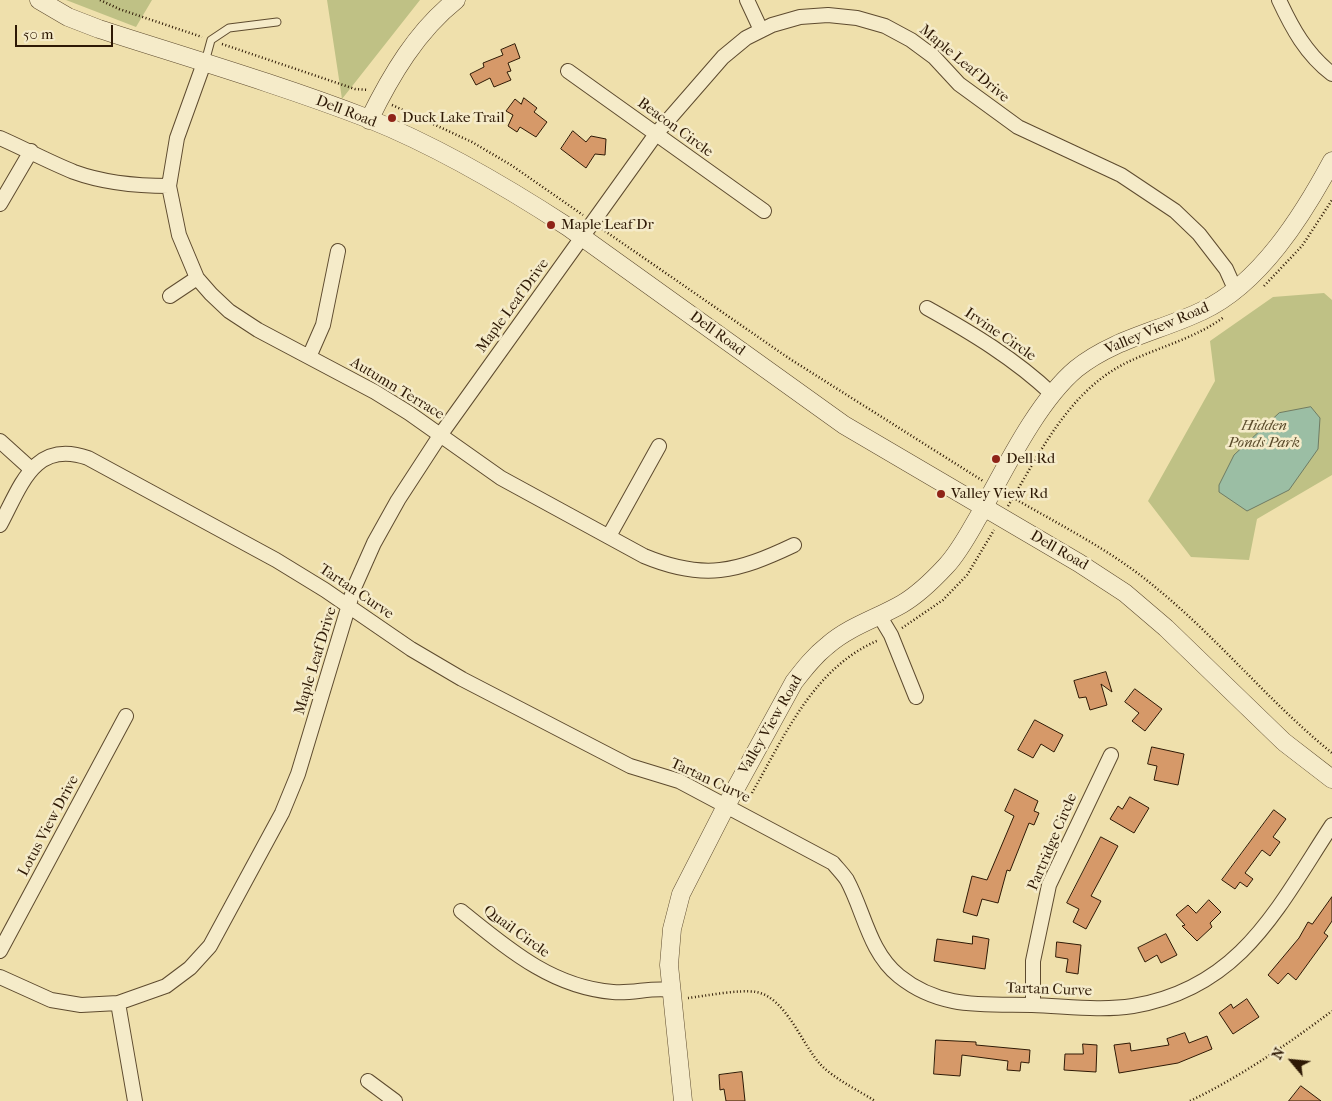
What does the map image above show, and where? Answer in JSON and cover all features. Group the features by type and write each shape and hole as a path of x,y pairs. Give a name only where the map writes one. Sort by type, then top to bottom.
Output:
{"street":[{"name":"Dell Road","path":"39,0 68,16 99,29 369,120 475,171 523,198 582,237 844,425 1125,592 1166,628 1284,742 1332,780"},
{"path":"369,120 386,86 423,32 456,0"},
{"path":"747,0 761,30"},
{"path":"1279,0 1296,35 1310,54 1332,74"},
{"name":"Maple Leaf Drive","path":"0,977 51,1000 81,1005 118,1003 166,986 190,968 210,946 282,814 298,774 354,588 374,543 398,500 442,434 656,134 723,56 746,38 761,30 800,17 828,15 857,18 885,26 911,40 934,57 959,84 1010,122 1051,144 1121,175 1175,211 1199,234 1226,269 1235,288"},
{"name":"Autumn Terrace","path":"204,63 177,138 169,186 179,235 197,278 229,311 309,357 376,392 442,434 501,478 644,556 668,566 693,571 720,571 746,566 794,545"},
{"name":"Beacon Circle","path":"568,71 764,211"},
{"path":"0,138 75,172 107,181 141,186 169,186"},
{"path":"0,204 31,151"},
{"name":"Valley View Road","path":"683,1101 668,965 672,929 681,894 779,706 807,664 828,645 852,628 902,604 927,586 948,564 1039,412 1052,394 1075,370 1118,343 1204,311 1235,288 1277,247 1298,220 1332,161"},
{"path":"309,357 322,325 338,250"},
{"path":"170,296 197,278"},
{"name":"Irvine Circle","path":"926,308 983,339 1052,394"},
{"path":"0,441 31,469"},
{"path":"609,536 659,446"},
{"name":"Tartan Curve","path":"0,525 31,469 45,457 60,453 75,453 88,458 276,560 411,649 462,679 608,756 630,766 679,781 833,862 846,879 880,954 896,974 918,990 941,1000 967,1004 1101,1008 1133,1006 1164,999 1186,990 1221,971 1246,950 1266,926 1332,825"},
{"path":"879,615 891,636 916,697"},
{"name":"Lotus View Drive","path":"0,951 126,716"},
{"name":"Partridge Circle","path":"1033,1005 1033,961 1039,923 1049,885 1111,755"},
{"name":"Quail Circle","path":"461,911 534,968 560,980 586,988 614,992 671,995"},
{"path":"118,1003 135,1101"},
{"path":"368,1081 395,1101"}],"lane":[{"path":"204,63 212,40 229,28 277,22"}],"path":[{"path":"1258,291 1273,279 1302,246 1332,200"},
{"path":"751,794 803,705 825,677 859,648 891,636 949,594 967,575 1060,421 1080,397 1099,380 1126,363 1192,335 1218,322 1230,312"},
{"path":"671,995 757,992 771,999 785,1011 805,1045 822,1066 875,1101"},
{"path":"1190,1101 1214,1090 1332,1011"}],"green space":[{"path":"66,0 152,0 136,27"},
{"path":"327,0 420,0 342,99"},
{"name":"Hidden Ponds Park","path":"1324,293 1332,300 1332,475 1257,519 1249,560 1191,557 1148,501 1215,381 1210,341 1273,297"}],"shaded area":[{"path":"1311,407 1320,418 1318,449 1289,490 1247,511 1219,492 1219,485 1234,455 1279,413"}],"building":[{"path":"515,44 520,58 508,63 511,71 507,72 511,80 494,87 490,78 476,85 470,74 484,67 483,63 503,55 501,50"},
{"path":"524,98 537,108 534,112 547,122 536,137 520,127 517,132 508,126 513,115 506,111 515,99 521,104"},
{"path":"573,131 586,142 591,136 606,139 605,155 595,154 586,168 561,149"},
{"path":"1106,672 1112,692 1101,684 1107,705 1090,710 1086,697 1079,698 1074,681"},
{"path":"1135,689 1162,709 1145,731 1132,721 1139,713 1125,702"},
{"path":"1035,720 1063,735 1054,752 1041,744 1033,758 1018,750"},
{"path":"1152,747 1184,754 1178,785 1154,780 1157,766 1148,764"},
{"path":"1015,789 1038,801 1034,811 1039,813 1034,825 1029,823 1010,871 1007,870 998,903 982,899 977,916 963,912 972,876 987,880 1014,816 1005,811"},
{"path":"1130,797 1149,808 1134,833 1110,819 1118,806 1122,809"},
{"path":"1274,810 1286,819 1273,837 1280,842 1270,856 1262,850 1245,873 1253,879 1247,887 1240,882 1235,889 1222,880"},
{"path":"1101,837 1118,846 1091,896 1101,901 1086,929 1073,922 1079,909 1067,903"},
{"path":"1332,897 1332,921 1324,933 1328,936 1296,980 1288,973 1278,984 1268,975 1299,938 1308,922 1312,924"},
{"path":"1209,900 1221,912 1210,923 1212,927 1197,941 1182,926 1185,925 1176,915 1188,905 1196,913"},
{"path":"1166,934 1177,955 1161,963 1157,955 1145,962 1138,948"},
{"path":"973,936 989,939 985,969 934,961 937,939 972,944"},
{"path":"1057,942 1081,945 1078,974 1066,972 1068,959 1056,957"},
{"path":"1247,999 1259,1017 1233,1034 1219,1013 1231,1004 1233,1008"},
{"path":"1185,1033 1189,1043 1207,1036 1212,1049 1178,1063 1119,1073 1114,1045 1130,1043 1131,1051 1169,1045 1167,1039"},
{"path":"936,1040 976,1042 976,1045 1030,1050 1029,1063 1021,1062 1020,1071 1007,1070 1008,1061 962,1055 960,1076 934,1074"},
{"path":"1083,1044 1097,1045 1096,1072 1064,1070 1065,1054 1083,1054"},
{"path":"742,1072 745,1101 726,1101 724,1089 720,1090 719,1075"},
{"path":"1301,1086 1321,1101 1289,1101"}],"place":[{"name":"Duck Lake Trail","path":"392,118"},
{"name":"Maple Leaf Dr","path":"551,225"},
{"name":"Dell Rd","path":"996,459"},
{"name":"Valley View Rd","path":"941,494"}]}
